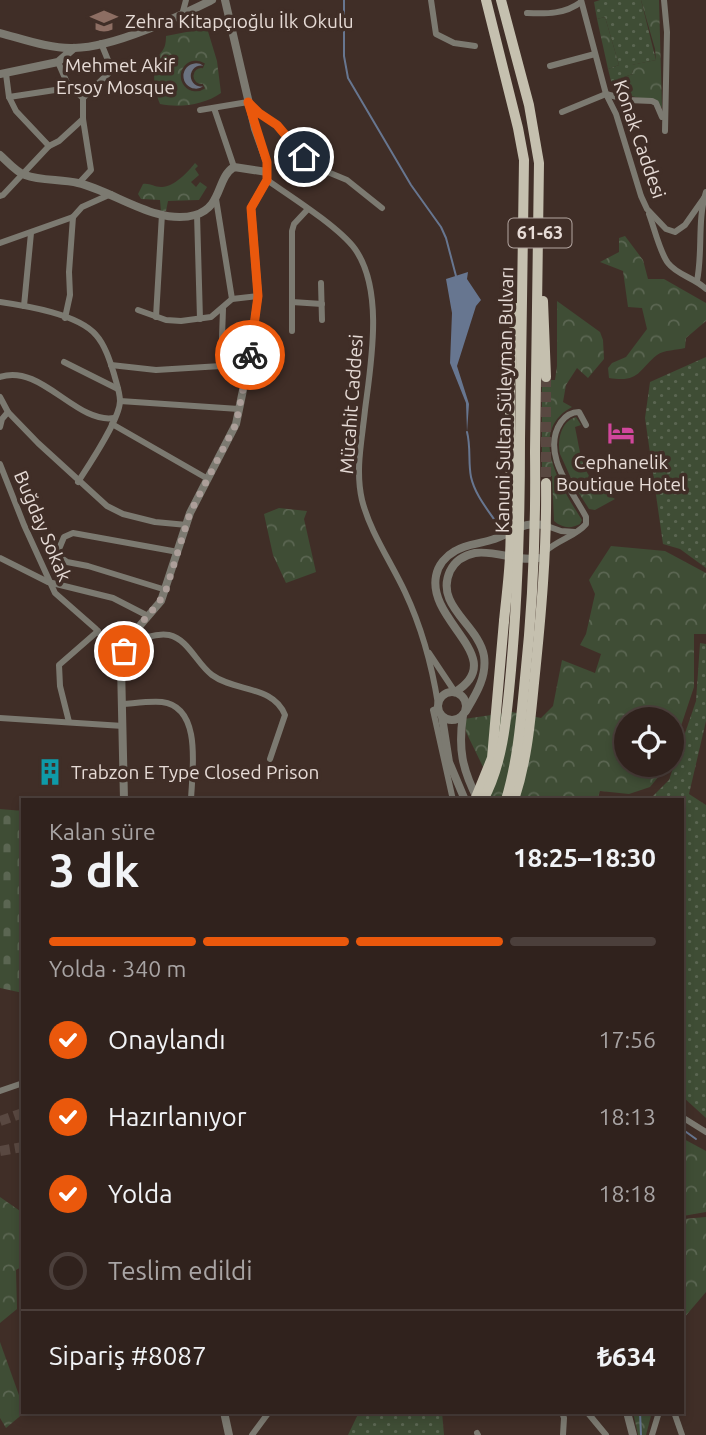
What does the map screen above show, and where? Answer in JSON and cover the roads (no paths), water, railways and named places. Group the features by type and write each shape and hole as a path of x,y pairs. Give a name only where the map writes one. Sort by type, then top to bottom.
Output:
{"main road":[{"name":"Kanuni Sultan Süleyman Bulvarı","path":"502,0 536,139 540,187 532,618 518,748 506,798"},
{"name":"Kanuni Sultan Süleyman Bulvarı","path":"481,798 489,790 508,703 518,591 524,160 486,2"},
{"name":"61-63","path":"539,260 546,377"},
{"name":"61-63","path":"480,798 492,758 510,558 511,351 523,270"},
{"path":"515,798 525,766 542,617 547,526 546,482"}],"street":[{"path":"183,15 186,0"},
{"path":"0,33 43,44 74,48 101,43 183,15 212,0"},
{"path":"124,798 121,665 125,649 131,636 161,601 187,525 236,424 258,296 251,208 267,176 267,162 248,102 225,0"},
{"path":"431,0 436,34 454,43 475,46"},
{"path":"664,0 667,32 665,131"},
{"path":"527,13 554,13 574,8 581,1"},
{"name":"Konak Caddesi","path":"581,1 606,94 616,114 625,150 647,209 666,229 675,232 685,225 705,195"},
{"path":"79,183 90,170 83,98 112,70 101,43"},
{"path":"48,146 16,111 3,74 58,62 74,48"},
{"path":"550,66 595,54"},
{"path":"58,62 68,85 83,98"},
{"path":"9,97 55,90 68,85"},
{"path":"562,112 606,94 628,100 652,101 656,103 664,122"},
{"path":"200,110 248,102"},
{"path":"248,102 277,125 304,157 318,168 347,180 382,208"},
{"path":"214,108 234,167"},
{"path":"0,196 48,146 60,141 83,119"},
{"path":"0,155 23,175 79,183 111,194 131,206 162,214 197,214 216,199"},
{"path":"234,167 267,176"},
{"path":"232,299 216,199 226,173 234,167"},
{"name":"Mücahit Caddesi","path":"267,176 354,249 371,288 372,326 358,466 362,501 385,556 405,593 424,646 439,710 433,710 453,798"},
{"path":"0,243 73,217 82,207 111,194"},
{"path":"697,281 705,195"},
{"path":"292,331 292,231 294,224 308,209"},
{"path":"647,209 668,263 706,289"},
{"path":"156,317 162,214"},
{"path":"197,214 200,319"},
{"path":"65,318 70,295 73,217"},
{"path":"24,306 32,233"},
{"path":"321,283 322,320"},
{"path":"138,310 156,317 181,321 200,319 211,317 232,299 258,296"},
{"path":"0,302 65,318 95,334 111,365 120,401 113,421 78,482"},
{"path":"292,302 322,303"},
{"path":"220,366 223,309"},
{"path":"64,362 118,389"},
{"path":"111,365 156,370 220,366 246,374"},
{"path":"0,377 13,374 52,389 92,416 113,421 208,478"},
{"path":"0,397 8,412 78,482 107,506 123,514 155,522 187,525"},
{"path":"120,401 239,409"},
{"path":"0,427 8,412"},
{"path":"439,710 455,720 465,713 478,692 484,669 484,653 450,601 446,590 447,577 462,557 475,553 500,554 524,560 538,558 565,537 580,532 586,524 586,517 562,475 554,442 558,427 565,417 573,412 579,412 586,425"},
{"name":"Buğday Sokak","path":"0,464 48,582 62,601 98,631 104,641 125,649"},
{"path":"464,798 449,762 439,710 446,693 455,692 467,685 472,678 474,667 467,643 441,610 436,596 436,574 446,558 456,550 489,541 529,524 580,532"},
{"path":"166,590 67,562 60,557 59,549 64,537 74,533 178,552"},
{"path":"0,558 48,582 113,598 148,616"},
{"path":"69,722 60,686 59,664 98,631"},
{"path":"125,649 151,636 167,635 177,638 212,675 274,699 285,715 270,759"},
{"path":"424,646 455,692 463,697 465,713 460,753 468,782 478,798"},
{"path":"123,704 164,702 174,706 191,726 191,798"},
{"path":"0,718 123,726"},
{"path":"0,1091 21,1084"},
{"path":"684,1118 706,1132"},
{"path":"224,1414 229,1435"},
{"path":"252,1435 268,1414"},
{"path":"563,1414 564,1435"},
{"path":"589,1414 606,1435"},
{"path":"628,1414 633,1435"},
{"path":"652,1435 658,1414"},
{"path":"675,1414 682,1435"}],"water":[{"path":"468,272 467,279 481,300 476,306 457,366 469,404 467,432 466,403 450,363 452,313 446,279"}],"waterway":[{"path":"344,0 344,56 348,78 411,185 441,227 456,276"},
{"path":"467,432 473,484 498,525"},
{"path":"684,1130 696,1139"},
{"path":"640,1414 641,1435"}],"tunnel":[{"path":"546,377 546,483"},
{"path":"0,1121 21,1114"},
{"path":"0,1151 21,1147"}],"place":[{"name":"Zehra Kitapçıoğlu İlk Okulu","path":"104,21"},
{"name":"Mehmet Akif Ersoy Mosque","path":"196,76"},
{"name":"Cephanelik Boutique Hotel","path":"621,433"},
{"name":"Trabzon E Type Closed Prison","path":"50,772"}]}
